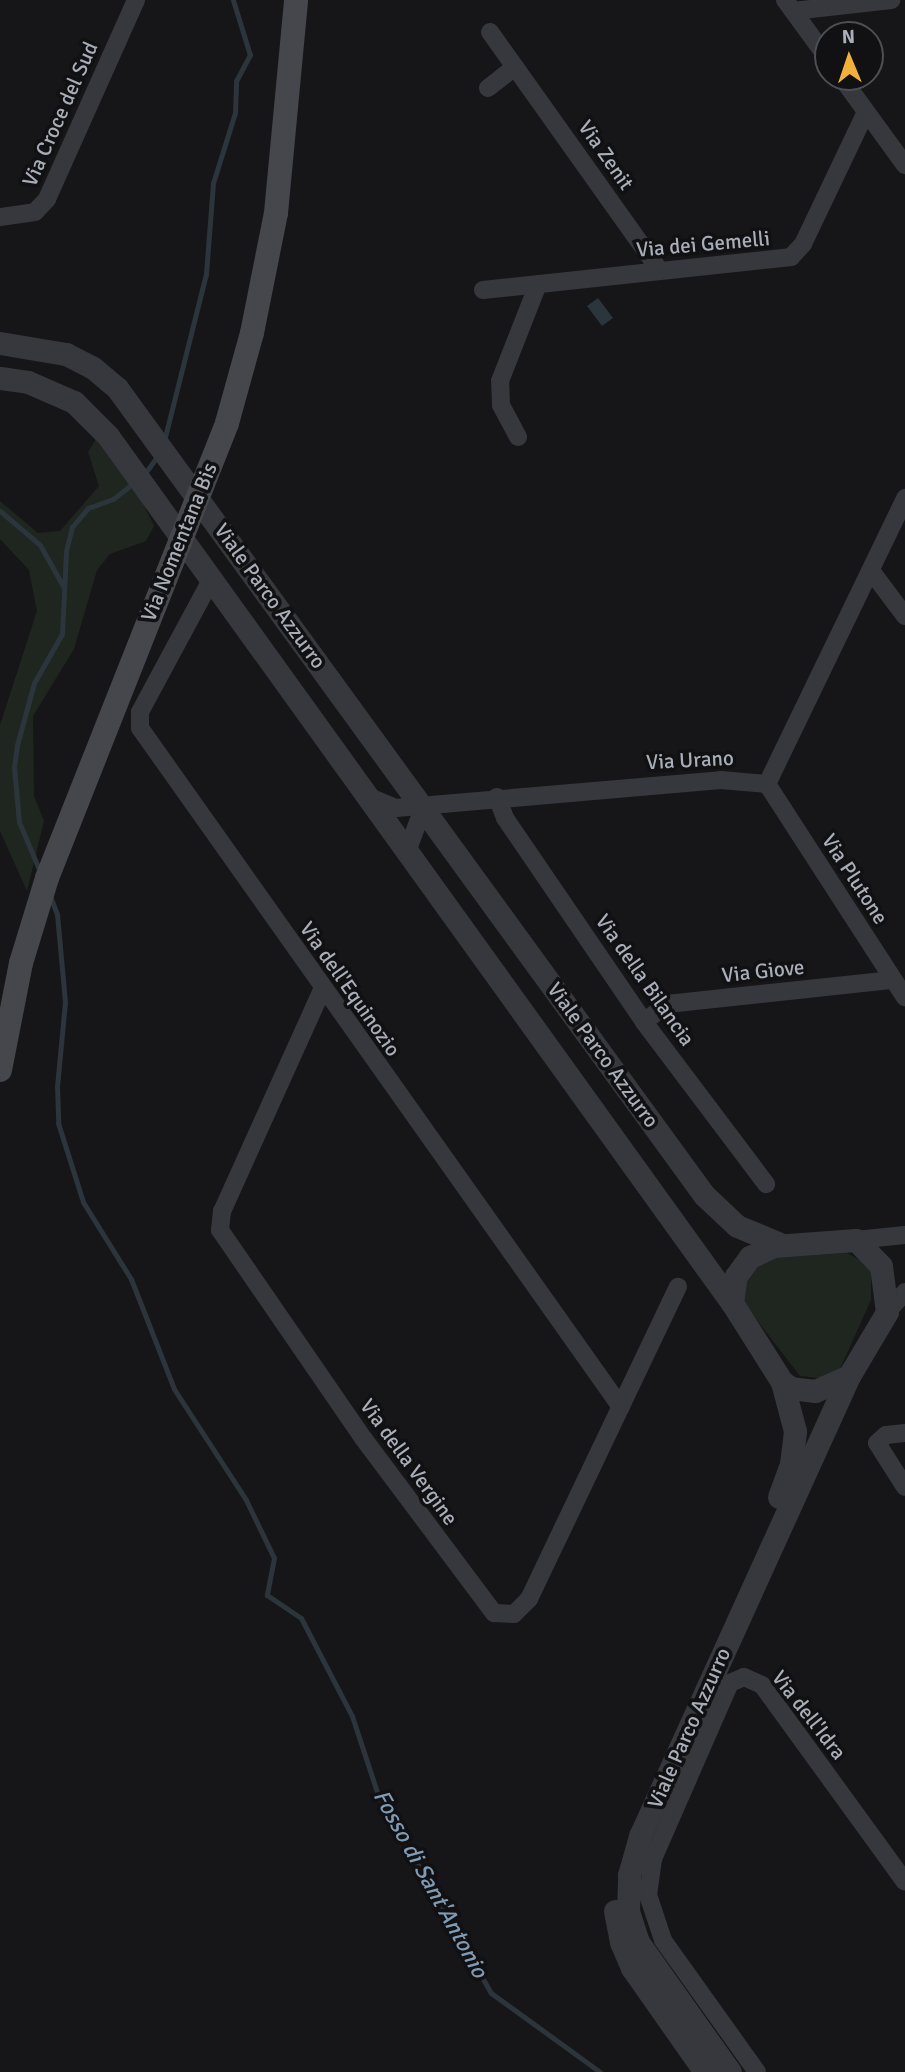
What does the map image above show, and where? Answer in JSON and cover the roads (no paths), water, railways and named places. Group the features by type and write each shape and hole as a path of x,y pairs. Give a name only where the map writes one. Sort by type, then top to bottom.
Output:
{"main road":[{"name":"Via Nomentana Bis","path":"0,1070 22,962 47,878 227,423 252,333 276,213 296,0"}],"street":[{"name":"Via Croce del Sud","path":"0,217 30,214 47,200 136,0"},
{"path":"789,5 891,0"},
{"path":"789,5 814,40"},
{"name":"Via Zenit","path":"490,32 659,270"},
{"path":"488,88 515,67"},
{"path":"851,91 905,166"},
{"name":"Via dei Gemelli","path":"483,290 659,270 772,261 795,254 866,112"},
{"path":"518,437 501,405 500,381 538,284"},
{"name":"Viale Parco Azzurro","path":"0,343 51,349 92,367 117,388 424,806 704,1195 737,1226 780,1244"},
{"name":"Viale Parco Azzurro","path":"0,378 28,382 74,402 108,436 210,582 372,798 732,1303 782,1382 795,1431 788,1475 626,1847 616,1885 618,1930 627,1960 705,2072"},
{"path":"768,784 872,572 905,498"},
{"path":"872,572 905,616"},
{"name":"Via dell'Equinozio","path":"210,582 142,709 140,728 322,990 621,1407"},
{"name":"Via Urano","path":"424,806 497,797 721,780 768,784"},
{"name":"Via Plutone","path":"768,784 905,997"},
{"name":"Via della Bilancia","path":"497,797 505,818 644,1022 765,1184"},
{"path":"372,798 396,808 424,806 408,849"},
{"name":"Via Giove","path":"644,1022 667,1004 893,981"},
{"name":"Via della Vergine","path":"322,990 222,1211 220,1230 371,1449 494,1613 514,1614 529,1599 678,1287"},
{"path":"856,1240 905,1235"},
{"path":"856,1240 881,1266 887,1312"},
{"name":"Viale Parco Azzurro","path":"732,1303 734,1281 743,1264 780,1244 856,1240"},
{"path":"887,1312 905,1292"},
{"name":"Viale Parco Azzurro","path":"730,2072 638,1942 628,1911 629,1874 640,1836 849,1376 887,1312"},
{"path":"782,1382 816,1391 849,1376"},
{"path":"905,1433 877,1441 879,1451 905,1487"},
{"name":"Via dell'Idra","path":"757,2072 663,1940 651,1915 648,1895 653,1859 730,1684 744,1677 762,1685 905,1881"}],"waterway":[{"name":"Fosso di Sant'Antonio","path":"164,441 206,274 213,183 235,113 236,81 250,55 233,0"},
{"name":"Fosso di Sant'Antonio","path":"143,476 157,457"},
{"name":"Fosso di Sant'Antonio","path":"41,874 19,822 14,767 17,745 34,683 62,634 66,551 72,527 88,508 113,499 135,482"},
{"path":"0,511 40,545 63,586"},
{"name":"Fosso di Sant'Antonio","path":"50,896 57,914 65,1002 57,1086 58,1123 83,1202 131,1279 174,1389 246,1500 274,1558 267,1595 301,1618 352,1716 378,1795 491,1993 600,2072"}]}
